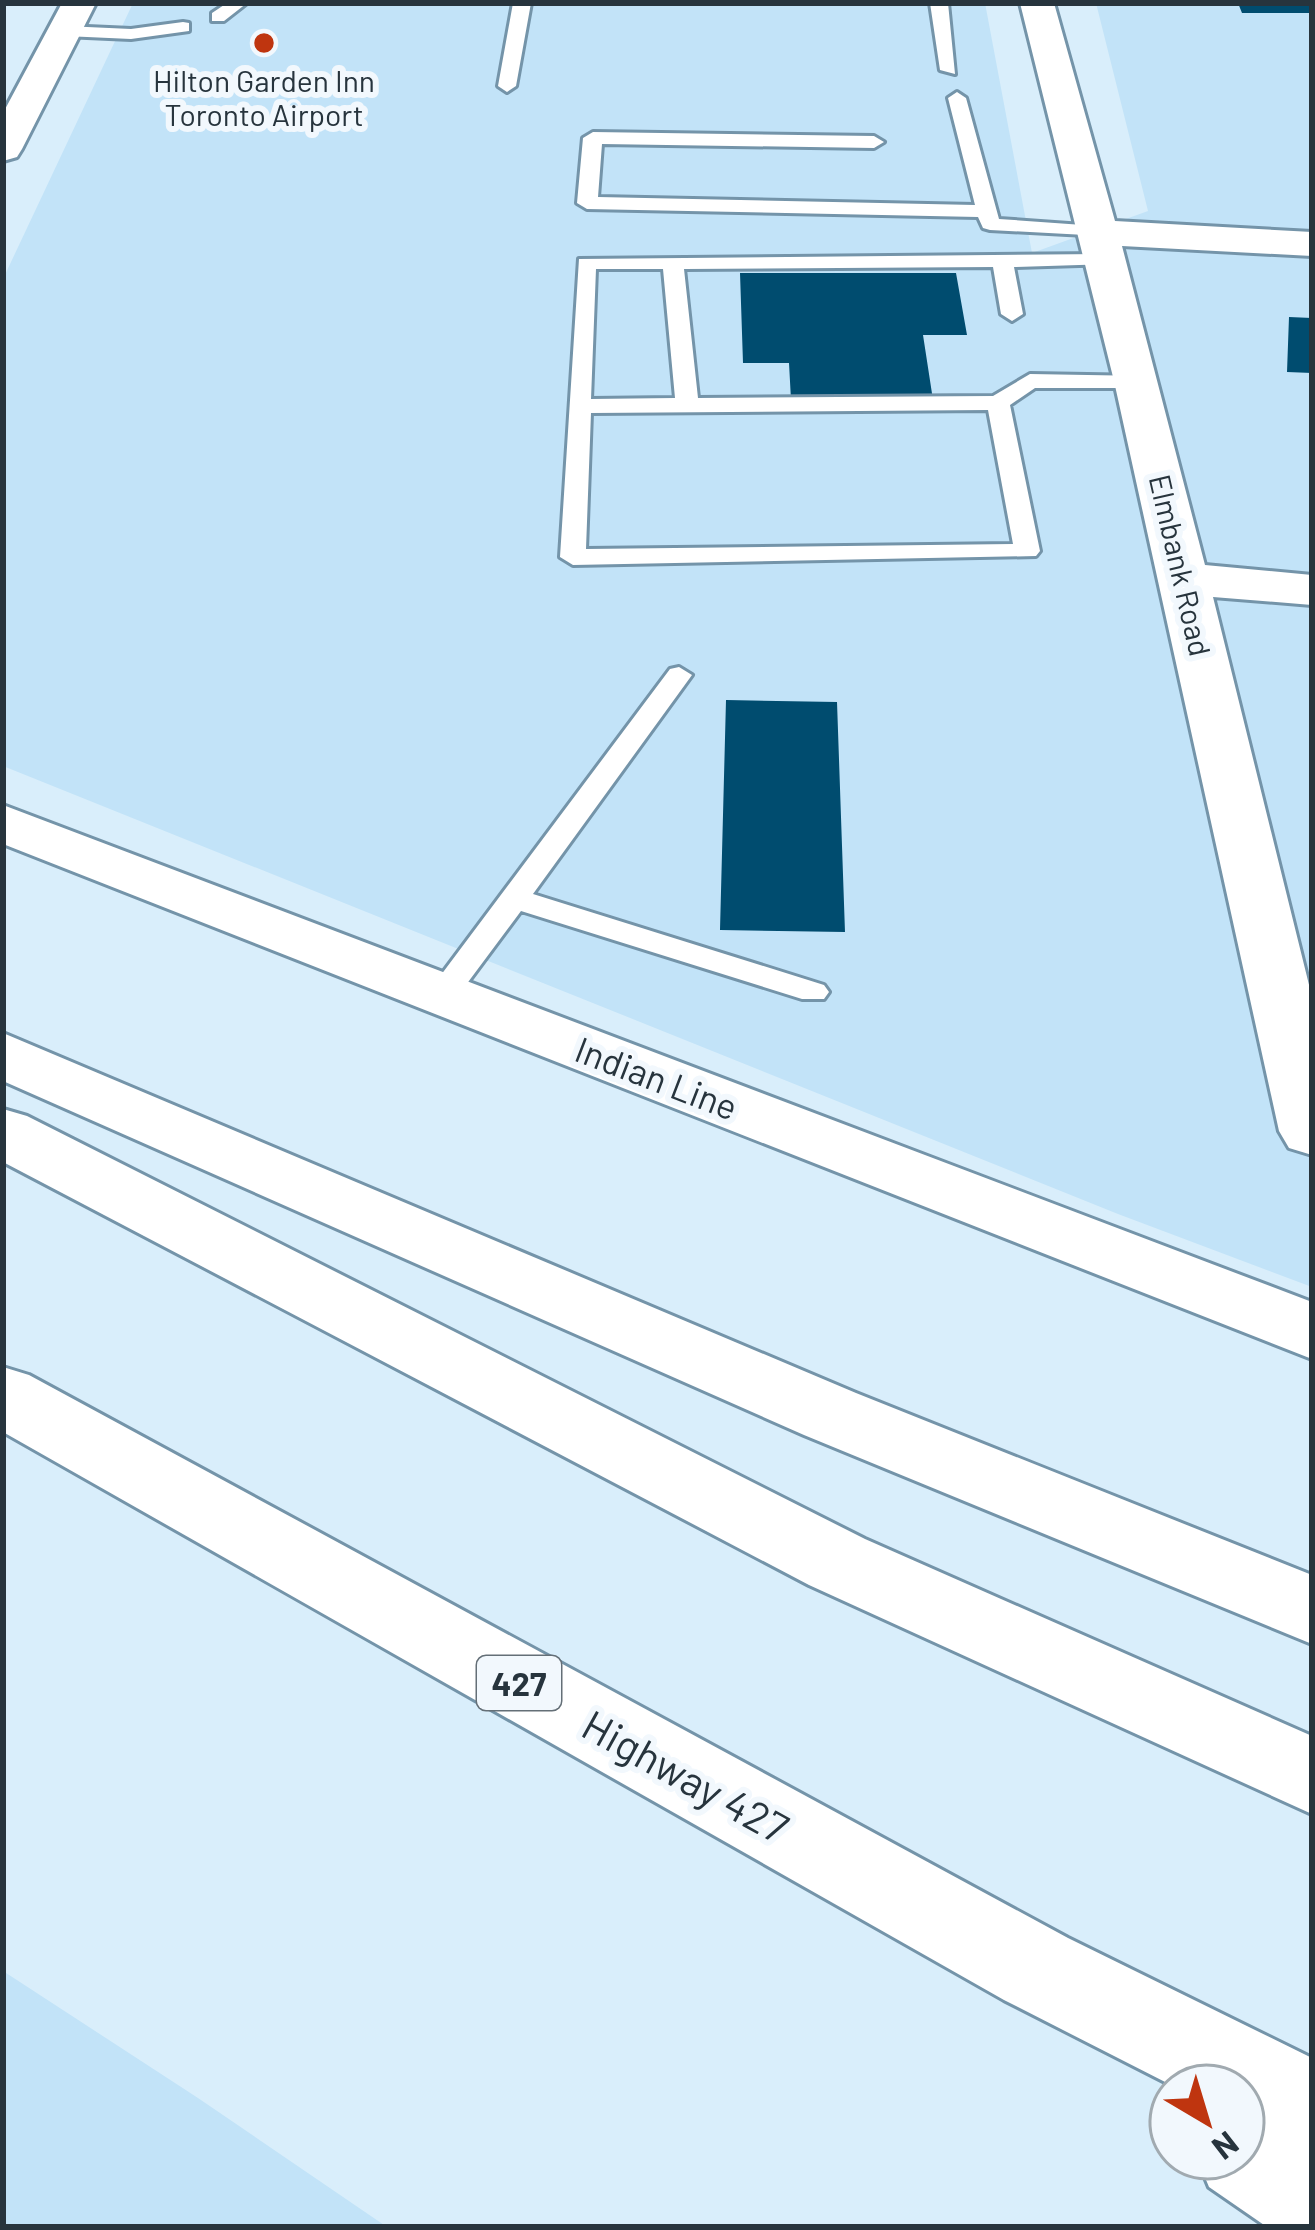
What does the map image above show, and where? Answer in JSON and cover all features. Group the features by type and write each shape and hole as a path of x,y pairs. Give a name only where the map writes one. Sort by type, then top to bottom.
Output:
{"main road":[{"name":"Elmbank Road","path":"1037,3 1185,579 1312,1131"},
{"path":"6,136 72,17"},
{"path":"1101,246 1312,244"},
{"path":"1185,579 1312,590"},
{"name":"Indian Line","path":"3,823 1312,1331"},
{"path":"3,1054 830,1414 1312,1610"},
{"path":"3,1133 837,1562 1312,1776"},
{"name":"Highway 427","path":"3,1396 1036,1969 1312,2107"},
{"path":"1036,1969 1147,2068"},
{"path":"1267,2169 1312,2200"}],"lane":[{"path":"218,17 238,3"},
{"path":"507,86 523,3"},
{"path":"939,3 950,70"},
{"path":"72,17 131,34 183,27"},
{"path":"957,98 990,224 1101,246"},
{"path":"874,142 593,138 587,203 987,211"},
{"path":"998,403 1027,551 573,557 584,406 586,263 1003,261 1101,246"},
{"path":"1003,261 1012,314"},
{"path":"673,263 687,404"},
{"path":"584,406 998,403 1030,381 1136,381"},
{"path":"442,994 679,675"},
{"path":"513,898 813,992"}],"shaded area":[{"path":"133,3 985,3 1032,253 1148,211 1096,3 1312,3 1312,1287 1118,1214 3,766 3,279"},
{"path":"3,1971 198,2098 387,2227 3,2227"}],"building":[{"path":"1238,3 1312,3 1312,13 1242,13"},
{"path":"740,273 956,273 967,335 923,335 933,400 791,400 789,363 743,363"},
{"path":"1289,317 1312,318 1312,373 1287,372"},
{"path":"726,700 837,702 845,932 720,930"}],"place":[{"name":"Hilton Garden Inn Toronto Airport","path":"264,43"}]}
